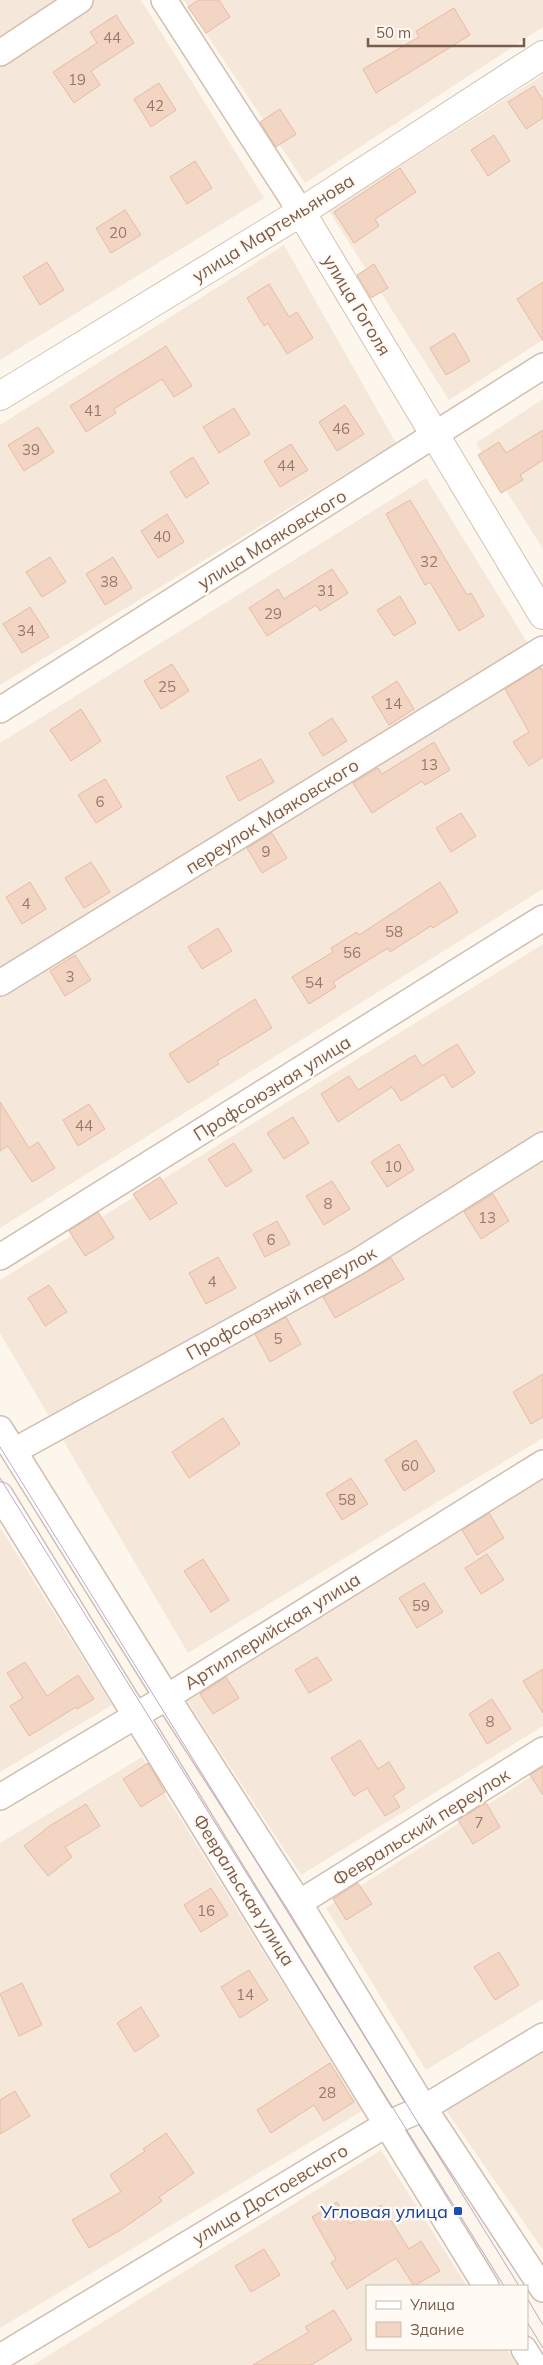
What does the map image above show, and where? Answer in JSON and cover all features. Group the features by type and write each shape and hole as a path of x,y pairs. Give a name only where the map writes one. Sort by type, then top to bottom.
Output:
{"main road":[{"name":"улица Мартемьянова","path":"0,396 301,212 543,55"},
{"name":"улица Гоголя","path":"301,212 436,436 539,599"}],"street":[{"path":"0,52 80,0"},
{"name":"улица Гоголя","path":"164,0 301,212"},
{"name":"улица Маяковского","path":"0,710 436,436 543,366"},
{"name":"переулок Маяковского","path":"0,983 543,649"},
{"name":"Профсоюзная улица","path":"0,1257 543,918"},
{"name":"Профсоюзный переулок","path":"14,1451 357,1262 543,1145"},
{"path":"0,1429 167,1697 300,1903 424,2108 543,2289"},
{"name":"Артиллерийская улица","path":"0,1797 167,1697 543,1463"},
{"name":"Февральская улица","path":"0,1495 485,2285"},
{"name":"Февральский переулок","path":"300,1903 543,1750"},
{"name":"улица Достоевского","path":"0,2357 387,2124 424,2108 543,2036"},
{"path":"525,2350 534,2365"}],"shaded area":[{"path":"0,0 141,0 264,198 0,360"},
{"path":"184,0 543,0 543,27 305,183"},
{"path":"543,75 543,340 449,400 329,211"},
{"path":"284,245 396,443 0,685 0,425"},
{"path":"543,399 543,549 476,443"},
{"path":"426,478 543,668 543,889 0,1228 0,743"},
{"path":"543,944 543,1438 188,1653 0,1333 0,1280"},
{"path":"543,1475 543,1726 301,1875 185,1698"},
{"path":"0,1527 112,1705 0,1772"},
{"path":"142,1757 362,2111 0,2328 0,1843"},
{"path":"543,1769 543,1999 426,2070 326,1908"},
{"path":"543,2047 543,2250 443,2106"},
{"path":"381,2150 466,2285 366,2285 366,2350 508,2350 517,2365 33,2365"}],"building":[{"path":"199,0 219,0 230,17 206,33 188,7"},
{"path":"454,8 470,35 376,93 363,69 419,37 416,31"},
{"path":"116,15 134,43 91,71 100,85 74,103 53,72 97,43 90,32"},
{"path":"159,83 176,110 151,127 134,99"},
{"path":"534,86 543,100 543,118 526,129 508,102"},
{"path":"280,109 296,134 276,147 260,122"},
{"path":"494,135 510,161 488,176 471,150"},
{"path":"195,161 212,188 187,204 170,177"},
{"path":"400,168 416,192 375,219 379,226 354,243 334,212"},
{"path":"125,210 141,235 111,253 96,228"},
{"path":"47,262 64,290 40,305 23,277"},
{"path":"374,264 388,288 371,298 357,275"},
{"path":"543,282 543,341 517,299"},
{"path":"269,284 289,317 297,312 313,338 287,354 268,323 264,326 247,298"},
{"path":"454,333 470,361 446,375 430,348"},
{"path":"166,346 192,386 174,397 162,379 114,409 116,413 86,432 70,406"},
{"path":"345,405 364,434 337,451 319,422"},
{"path":"234,408 250,434 219,453 203,427"},
{"path":"38,427 54,452 24,471 8,445"},
{"path":"543,430 543,460 520,475 523,480 501,493 478,455 499,442 506,453"},
{"path":"291,444 308,470 280,487 264,461"},
{"path":"193,457 209,483 186,498 170,472"},
{"path":"410,500 467,595 471,593 484,616 459,631 430,582 425,585 386,514"},
{"path":"167,514 184,542 158,558 141,531"},
{"path":"50,557 66,582 42,597 26,572"},
{"path":"113,557 132,588 105,605 86,574"},
{"path":"332,569 348,593 320,611 316,605 267,636 249,608 278,589 284,599"},
{"path":"400,596 416,623 394,636 377,610"},
{"path":"30,607 49,637 22,653 3,624"},
{"path":"172,664 189,691 161,709 144,681"},
{"path":"540,667 543,672 543,757 529,766 513,742 529,732 505,689"},
{"path":"397,681 414,709 389,725 372,697"},
{"path":"81,709 101,741 71,761 50,730"},
{"path":"332,718 347,741 323,756 309,733"},
{"path":"434,742 450,770 425,785 422,781 372,813 353,783 378,768 382,774"},
{"path":"261,759 274,782 239,801 226,777"},
{"path":"105,779 122,807 96,823 78,795"},
{"path":"461,813 476,836 451,852 436,828"},
{"path":"272,833 287,858 262,873 247,848"},
{"path":"91,862 110,892 84,908 65,878"},
{"path":"30,882 46,909 22,924 6,897"},
{"path":"440,882 458,912 433,928 431,926 390,952 388,948 333,982 336,987 309,1004 292,977 333,952 331,948 357,932 359,935"},
{"path":"218,928 232,951 202,969 188,947"},
{"path":"75,955 91,980 65,996 50,971"},
{"path":"255,999 272,1028 217,1061 219,1064 188,1083 169,1054"},
{"path":"457,1044 475,1073 452,1088 444,1074 401,1101 392,1087 338,1122 321,1094 349,1076 358,1090 415,1055 422,1066"},
{"path":"0,1102 29,1148 38,1142 55,1168 32,1182 8,1146 0,1151"},
{"path":"89,1104 105,1129 78,1146 63,1120"},
{"path":"293,1117 309,1143 284,1159 267,1133"},
{"path":"234,1143 252,1171 226,1187 208,1159"},
{"path":"399,1144 414,1170 387,1187 371,1162"},
{"path":"160,1177 177,1203 150,1220 133,1194"},
{"path":"332,1181 350,1209 324,1225 306,1196"},
{"path":"493,1194 509,1221 481,1239 464,1212"},
{"path":"98,1212 114,1238 85,1256 69,1231"},
{"path":"277,1221 290,1244 265,1257 253,1234"},
{"path":"218,1257 236,1288 206,1304 189,1273"},
{"path":"391,1258 404,1279 335,1318 323,1297"},
{"path":"49,1285 67,1312 45,1326 28,1298"},
{"path":"286,1317 301,1344 270,1362 255,1334"},
{"path":"543,1374 543,1417 531,1424 513,1392"},
{"path":"223,1418 240,1444 189,1478 172,1452"},
{"path":"416,1440 435,1471 404,1491 385,1460"},
{"path":"351,1478 368,1504 342,1520 326,1494"},
{"path":"489,1513 504,1538 477,1555 462,1530"},
{"path":"487,1554 504,1580 481,1594 465,1568"},
{"path":"203,1559 229,1600 211,1612 184,1571"},
{"path":"424,1583 443,1612 417,1628 399,1598"},
{"path":"317,1657 332,1680 309,1693 295,1670"},
{"path":"25,1662 47,1696 78,1675 94,1699 77,1709 76,1707 29,1736 10,1706 23,1698 7,1673"},
{"path":"543,1669 543,1713 523,1681"},
{"path":"226,1677 239,1698 213,1714 200,1694"},
{"path":"492,1699 511,1729 487,1744 469,1714"},
{"path":"360,1740 378,1769 389,1762 405,1788 393,1796 400,1807 385,1816 367,1788 354,1796 331,1758"},
{"path":"148,1763 165,1792 141,1807 123,1779"},
{"path":"543,1767 543,1795 530,1775"},
{"path":"486,1803 500,1827 473,1844 458,1820"},
{"path":"86,1804 100,1826 65,1847 72,1857 48,1876 24,1846 51,1825"},
{"path":"358,1883 372,1904 346,1920 333,1899"},
{"path":"211,1888 228,1915 201,1932 184,1905"},
{"path":"499,1952 519,1985 495,2000 474,1967"},
{"path":"249,1970 268,2000 240,2018 221,1987"},
{"path":"22,1983 42,2025 19,2036 0,1994"},
{"path":"141,2007 159,2036 135,2052 117,2023"},
{"path":"330,2063 354,2102 324,2121 314,2105 271,2133 257,2110"},
{"path":"15,2091 30,2116 0,2134 0,2100"},
{"path":"166,2133 194,2173 159,2197 162,2201 122,2229 89,2248 72,2220 121,2192 110,2175 145,2151 143,2149"},
{"path":"337,2202 350,2224 381,2205 409,2249 421,2241 440,2271 413,2285 396,2258 347,2289 331,2263 336,2259 312,2217"},
{"path":"264,2249 280,2275 251,2292 235,2266"},
{"path":"334,2310 352,2340 311,2365 253,2365 309,2332 305,2327"}],"tram line":[{"path":"0,1447 518,2285"},
{"path":"0,1478 503,2285"},
{"path":"528,2300 543,2325"},
{"path":"528,2324 543,2348"}],"place":[{"name":"Угловая улица","path":"458,2211"}]}
